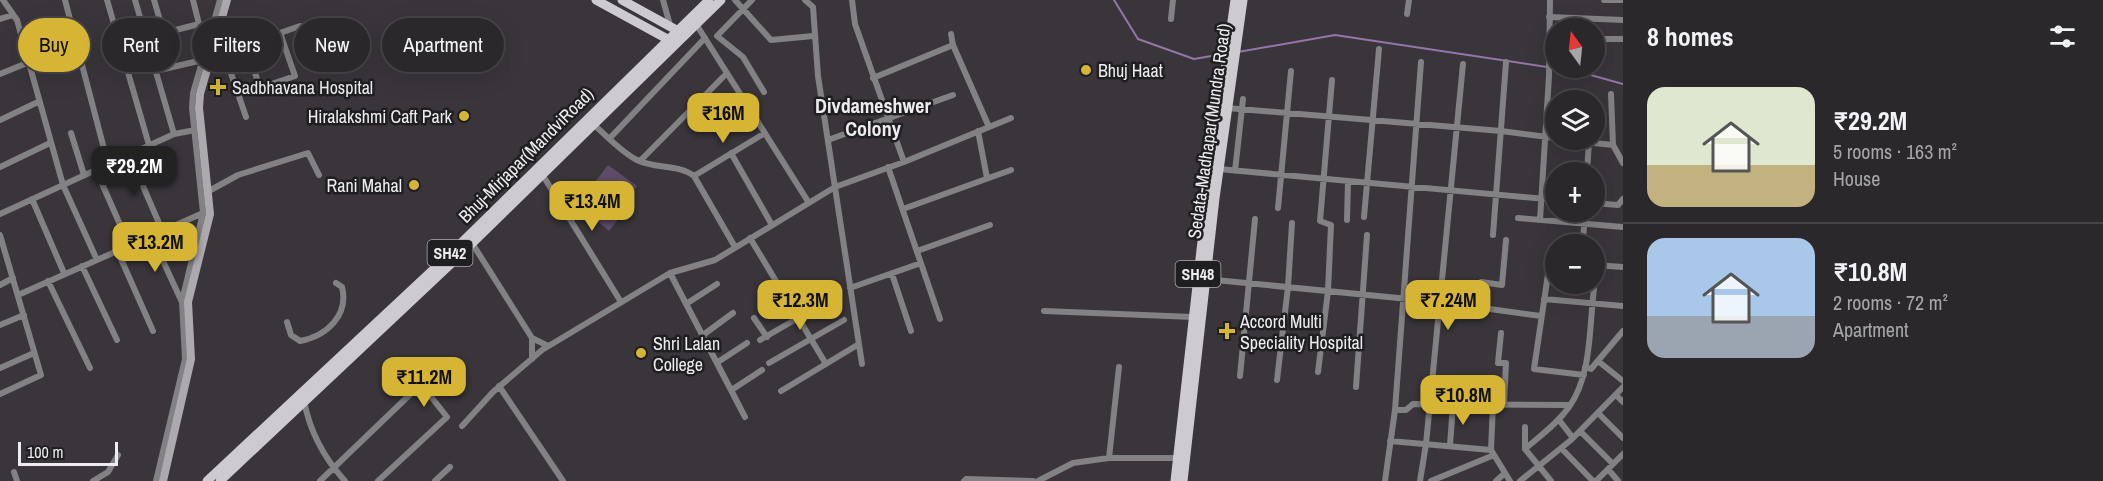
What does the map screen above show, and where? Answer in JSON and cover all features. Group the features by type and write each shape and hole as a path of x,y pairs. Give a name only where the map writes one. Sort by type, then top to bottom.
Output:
{"main road":[{"path":"221,18 227,0"},
{"path":"596,0 672,42"},
{"path":"622,0 678,30"},
{"name":"Bhuj-Mirjapar(MandviRoad)","path":"220,481 472,243 593,124 672,42 678,30 709,0"},
{"name":"Bhuj-Mirjapar(MandviRoad)","path":"678,30 696,24 721,0"},
{"name":"Sedata-Madhapar(Mundra Road)","path":"1183,481 1205,279 1227,108 1235,32 1235,0"},
{"name":"Sedata-Madhapar(Mundra Road)","path":"1235,32 1243,0"},
{"name":"Bhuj-Mirjapar(MandviRoad)","path":"207,481 672,42"},
{"name":"Sedata-Madhapar(Mundra Road)","path":"1175,481 1193,317 1231,69"},
{"path":"163,481 191,359 188,302 208,226 209,191 199,108 205,72"}],"street":[{"path":"3,0 18,24"},
{"path":"65,0 108,164"},
{"path":"107,0 149,145"},
{"path":"135,0 140,18"},
{"path":"154,0 159,18"},
{"path":"193,0 198,18"},
{"path":"215,18 220,0"},
{"path":"663,0 678,30"},
{"path":"735,0 771,40 813,36"},
{"path":"753,0 717,36 743,57 764,92"},
{"path":"805,0 813,7"},
{"path":"819,0 813,7 813,36 862,364"},
{"path":"852,0 855,24 904,162"},
{"path":"1171,19 1173,0"},
{"path":"1407,14 1409,0"},
{"path":"1550,0 1549,17 1623,20"},
{"path":"1604,0 1623,0"},
{"path":"0,19 13,15"},
{"path":"696,24 808,202"},
{"path":"951,34 953,45 988,127"},
{"path":"610,138 705,38"},
{"path":"255,72 260,88 295,76 282,39"},
{"path":"1605,39 1623,39"},
{"path":"873,78 953,45"},
{"path":"1364,218 1379,49"},
{"path":"1385,481 1395,410 1421,62"},
{"path":"1493,235 1506,62"},
{"path":"1420,481 1426,444 1463,64"},
{"path":"0,74 18,67"},
{"path":"1278,208 1291,71"},
{"path":"30,72 63,185 97,260"},
{"path":"155,72 174,134"},
{"path":"156,481 185,359 182,301 203,213 194,93 202,72"},
{"path":"231,72 246,117"},
{"path":"640,161 727,73"},
{"path":"1318,372 1328,291 1331,225 1320,221 1332,80"},
{"path":"1611,94 1613,145 1623,163"},
{"path":"828,140 953,95"},
{"path":"1235,171 1243,99"},
{"path":"0,120 38,102"},
{"path":"1227,108 1458,127 1545,137"},
{"path":"462,426 499,386 549,346 670,273 715,260 835,187 904,162 1011,118"},
{"path":"593,124 640,161 663,168 686,169 694,176 735,247"},
{"path":"0,214 174,134 195,130"},
{"path":"978,131 987,178"},
{"path":"71,133 84,175"},
{"path":"694,176 765,133"},
{"path":"0,167 50,143"},
{"path":"1605,144 1613,145"},
{"path":"1540,220 1545,150"},
{"path":"209,191 238,175 308,153 319,175"},
{"path":"731,153 772,225"},
{"path":"129,154 162,230"},
{"path":"888,167 940,319"},
{"path":"1219,169 1545,199"},
{"path":"96,170 129,245"},
{"path":"903,209 1011,170"},
{"path":"542,174 621,302"},
{"path":"1347,220 1348,181"},
{"path":"32,199 64,273"},
{"path":"1605,204 1618,205 1623,199"},
{"path":"18,295 203,213"},
{"path":"1518,218 1623,227"},
{"path":"1240,376 1255,219"},
{"path":"1277,380 1288,287 1292,223"},
{"path":"1583,234 1584,224"},
{"path":"917,251 990,225"},
{"path":"0,234 40,375 0,394"},
{"path":"151,235 182,301"},
{"path":"1356,387 1367,235"},
{"path":"750,238 826,364"},
{"path":"1477,307 1481,282 1502,285 1506,240"},
{"path":"472,243 532,338 532,359"},
{"path":"117,250 153,331"},
{"path":"850,288 921,263"},
{"path":"82,266 117,340"},
{"path":"1605,266 1623,267"},
{"path":"670,273 733,389 745,417"},
{"path":"892,274 911,331"},
{"path":"0,285 13,278"},
{"path":"1205,279 1439,302 1541,316"},
{"path":"48,281 90,368"},
{"path":"287,322 291,335 300,341 313,339 335,323 345,300 342,287 336,283"},
{"path":"686,304 717,284"},
{"path":"1545,294 1534,369 1584,375"},
{"path":"1525,450 1558,420 1570,405 1584,375 1593,294"},
{"path":"1544,299 1623,306"},
{"path":"1044,311 1193,317"},
{"path":"703,335 733,313"},
{"path":"0,324 24,315"},
{"path":"754,318 764,338 798,318"},
{"path":"769,363 844,320"},
{"path":"1585,367 1591,369 1623,331"},
{"path":"1501,333 1498,363 1506,363 1504,405"},
{"path":"532,338 549,346"},
{"path":"718,362 747,343"},
{"path":"781,391 859,344"},
{"path":"0,368 34,353"},
{"path":"1598,361 1623,381"},
{"path":"1109,458 1119,367"},
{"path":"733,389 762,370"},
{"path":"320,481 421,384 447,417 378,481"},
{"path":"499,386 563,481"},
{"path":"1520,481 1573,438 1623,387"},
{"path":"1616,395 1623,402"},
{"path":"304,401 309,424 334,468 345,481"},
{"path":"1395,410 1406,410 1413,404 1570,405"},
{"path":"1450,446 1453,404"},
{"path":"1493,404 1492,453 1510,481"},
{"path":"1598,413 1623,438"},
{"path":"1558,420 1573,438"},
{"path":"1525,427 1525,450 1551,481"},
{"path":"1580,431 1610,466 1618,481"},
{"path":"1390,441 1450,446 1492,453"},
{"path":"1560,448 1595,481 1623,454"},
{"path":"1431,481 1492,453"},
{"path":"93,481 108,472 118,455"},
{"path":"1038,481 1073,463 1109,458 1178,458"},
{"path":"435,481 450,467"},
{"path":"14,472 17,481"},
{"path":"1497,481 1505,473"},
{"path":"964,481 966,479 1033,481"}],"shaded area":[{"path":"608,165 637,186 618,211 589,190"},
{"path":"593,195 620,217 609,231 582,208"}],"waterway":[{"path":"1114,0 1138,39 1194,59 1223,54"},
{"path":"1238,52 1335,35 1580,72 1623,84"}],"place":[{"name":"Bhuj Haat","path":"1086,70"},
{"name":"Sadbhavana Hospital","path":"218,87"},
{"name":"Hiralakshmi Caft Park","path":"464,116"},
{"name":"Rani Mahal","path":"414,185"},
{"name":"Accord Multi Speciality Hospital","path":"1227,331"},
{"name":"Shri Lalan College","path":"641,353"}],"district":[{"name":"Divdameshwer Colony","path":"873,116"}]}
